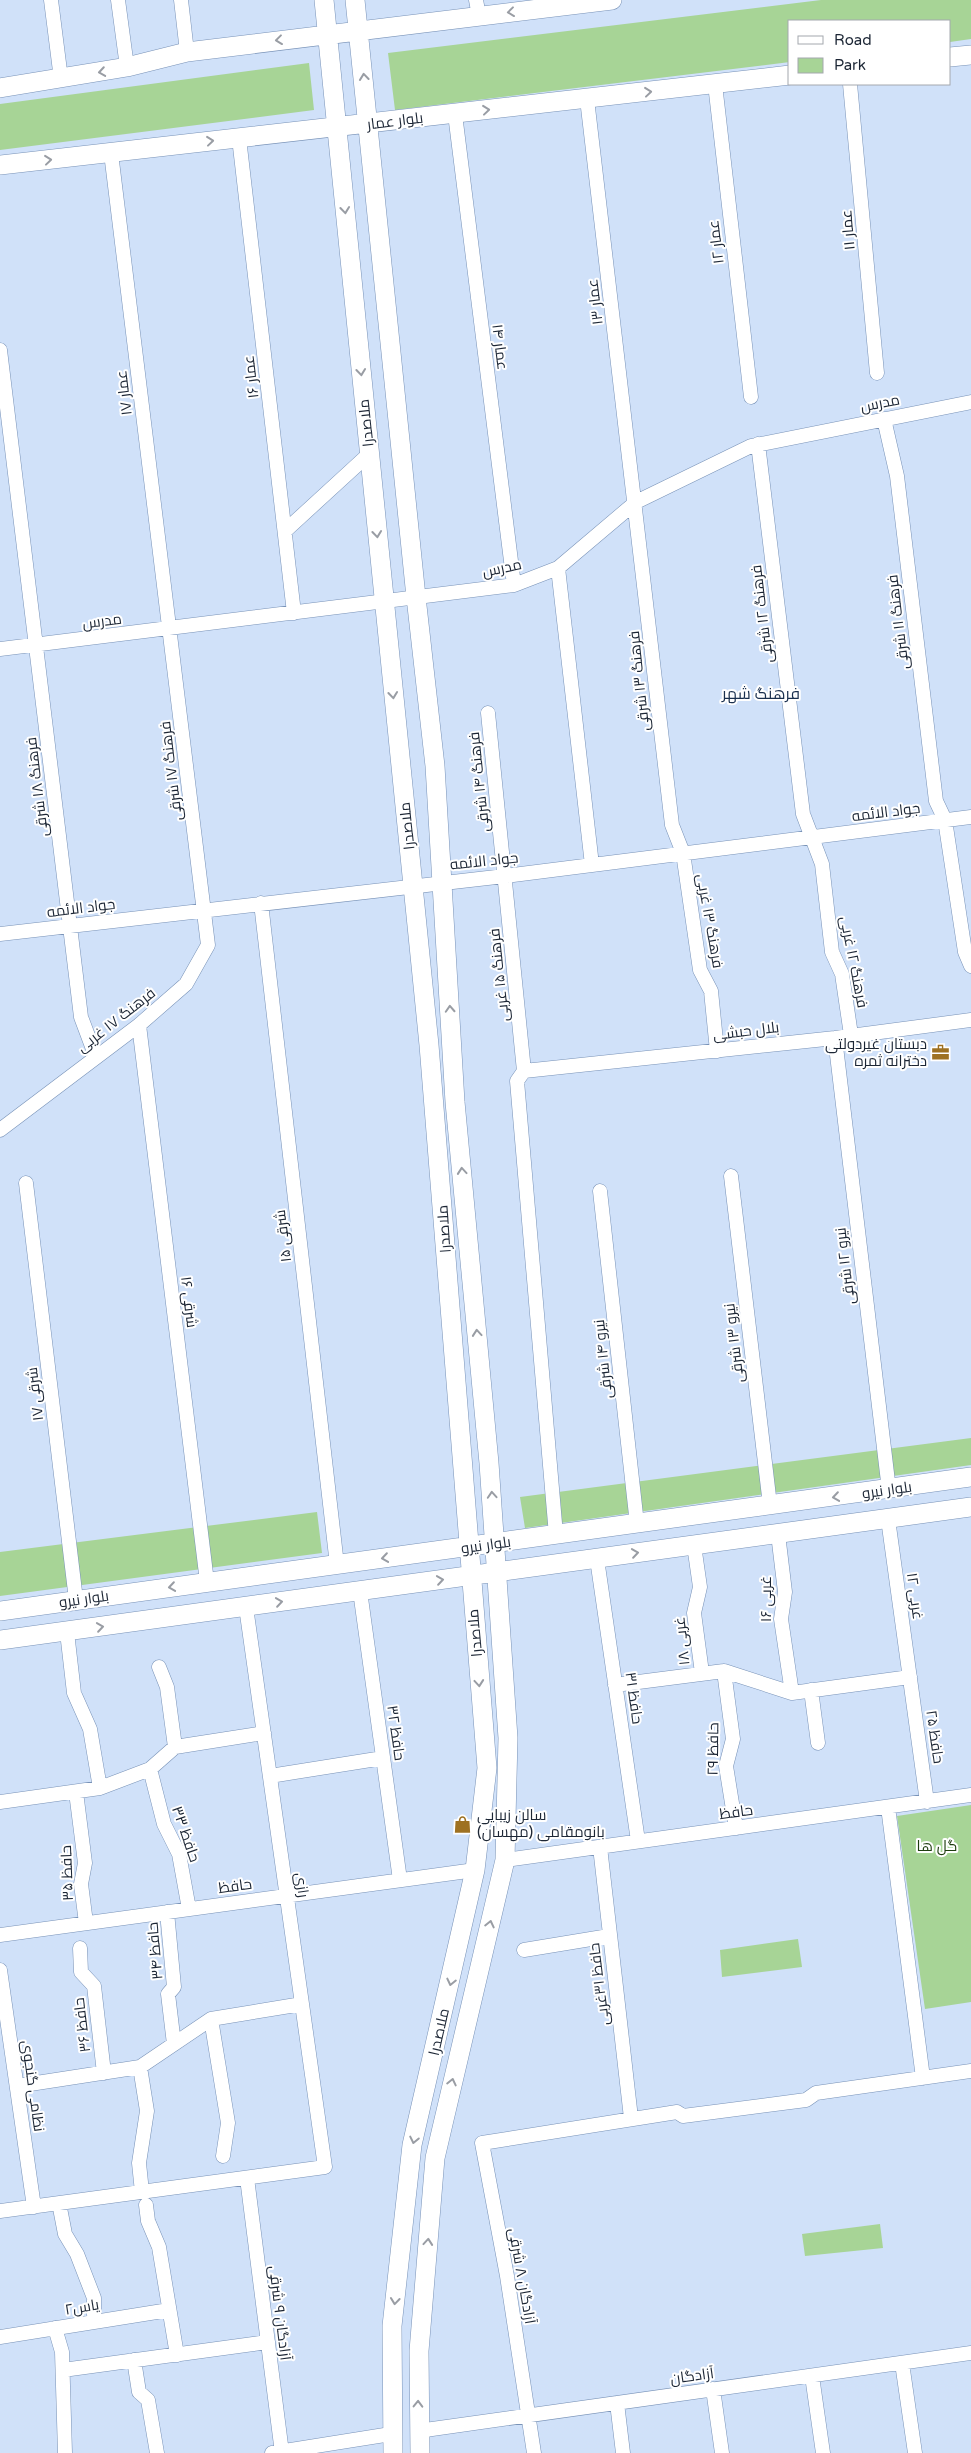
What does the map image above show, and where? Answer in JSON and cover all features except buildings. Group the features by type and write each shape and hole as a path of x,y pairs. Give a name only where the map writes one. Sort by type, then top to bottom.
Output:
{"main road":[{"name":"ملاصدرا","path":"324,0 383,602 430,1045 486,1768 476,1870 412,2145 392,2326 392,2444"},
{"name":"ملاصدرا","path":"355,0 435,766 456,1102 495,1543 508,1738 504,1860 435,2158 419,2351 418,2430 420,2453"},
{"path":"0,88 127,67 187,52 359,30 478,8 612,0"},
{"path":"951,57 971,55"},
{"name":"بلوار عمار","path":"0,165 788,76"},
{"path":"342,178 356,171 364,171 373,175"},
{"name":"بلوار نیرو","path":"0,1611 971,1478"},
{"name":"بلوار نیرو","path":"0,1640 971,1507"}],"street":[{"path":"51,0 60,79"},
{"path":"118,0 127,67"},
{"path":"181,0 187,52"},
{"name":"عمار ۱۲","path":"714,84 751,397"},
{"name":"عمار ۱۱","path":"850,85 877,373"},
{"name":"عمار ۱۳","path":"586,99 636,502"},
{"name":"عمار ۱۴","path":"455,114 514,585"},
{"name":"عمار ۱۶","path":"239,138 294,613"},
{"name":"عمار ۱۷","path":"111,153 170,629"},
{"name":"فرهنگ ۱۸ شرقی","path":"0,350 81,1017 96,1057"},
{"name":"مدرس","path":"0,649 514,585 558,568 636,502 758,444 971,402"},
{"name":"فرهنگ ۱۱ شرقی","path":"884,419 897,476 936,801 945,820 965,952 971,966"},
{"name":"فرهنگ ۱۲ شرقی","path":"758,444 803,814 813,837"},
{"path":"285,531 369,454"},
{"name":"فرهنگ ۱۳ شرقی","path":"636,502 672,824 683,853"},
{"path":"558,568 592,865"},
{"name":"فرهنگ ۱۷ شرقی","path":"170,629 204,910"},
{"name":"فرهنگ ۱۴ شرقی","path":"488,713 505,876"},
{"name":"جواد الائمه","path":"0,934 505,876 971,817"},
{"name":"فرهنگ ۱۲ غربی","path":"813,837 822,864 832,952 842,974 851,1035"},
{"name":"فرهنگ ۱۳ غربی","path":"683,853 700,970 711,991 718,1051"},
{"name":"فرهنگ ۱۵ غربی","path":"505,876 524,1072 518,1081 556,1535"},
{"name":"۱۵ شرقی","path":"261,903 337,1565"},
{"name":"فرهنگ ۱۷ غربی","path":"0,1130 138,1025 186,984 208,945 204,910"},
{"name":"بلال حبشی","path":"524,1072 835,1038 971,1020"},
{"name":"۱۶ شرقی","path":"138,1025 207,1582"},
{"name":"نیرو ۱۲ شرقی","path":"835,1038 889,1490"},
{"name":"نیرو ۱۳ شرقی","path":"731,1176 770,1505"},
{"name":"۱۷ شرقی","path":"26,1184 76,1600"},
{"name":"نیرو ۱۴ شرقی","path":"600,1191 637,1524"},
{"name":"۱۲ غربی","path":"888,1519 910,1677"},
{"name":"۱۶ غربی","path":"778,1534 785,1592 781,1618 792,1693"},
{"name":"۱۸ غربی","path":"694,1545 700,1587 694,1613 702,1673"},
{"name":"حافظ ۳۱","path":"597,1559 638,1841"},
{"name":"حافظ ۳۲","path":"360,1591 400,1880"},
{"name":"رازی","path":"246,1607 325,2167 247,2178"},
{"path":"67,1632 74,1693 90,1729 100,1788"},
{"path":"159,1667 167,1687 175,1747"},
{"path":"615,1685 724,1671 792,1693 910,1677"},
{"name":"حافظ ۲۹","path":"724,1671 733,1739 726,1766 736,1828"},
{"name":"حافظ ۲۵","path":"910,1677 927,1802"},
{"path":"811,1690 818,1743"},
{"path":"0,1802 100,1788 150,1769 175,1747 264,1733"},
{"path":"270,1776 383,1758"},
{"name":"حافظ ۳۳","path":"150,1769 164,1824 179,1854 189,1909"},
{"name":"حافظ ۳۵","path":"76,1792 85,1863 81,1884 86,1923"},
{"name":"حافظ","path":"504,1860 971,1796"},
{"path":"888,1807 923,2078"},
{"name":"حافظ ۳۱غربی","path":"600,1847 631,2118"},
{"name":"حافظ","path":"0,1935 476,1870"},
{"name":"حافظ ۳۴","path":"167,1912 174,1987 168,1994 174,2044"},
{"path":"524,1950 609,1936"},
{"name":"حافظ ۳۶","path":"80,1948 82,1972 94,1986 104,2073"},
{"name":"نظامی گنجوی","path":"0,1970 34,2207"},
{"path":"17,2086 140,2068 211,2019 302,2004"},
{"path":"211,2019 228,2123 223,2156"},
{"path":"140,2068 147,2111 139,2163 148,2221 159,2247 177,2355"},
{"path":"631,2118 677,2112 683,2116 806,2100 816,2093 971,2071"},
{"name":"آزادگان ۸ شرقی","path":"534,2453 507,2276 482,2143 631,2118"},
{"path":"0,2211 60,2203 144,2198 247,2178"},
{"name":"آزادگان ۹ شرقی","path":"247,2178 268,2342 278,2452"},
{"path":"60,2203 65,2234 77,2254 94,2298 94,2315"},
{"name":"یاس۲","path":"0,2337 169,2310"},
{"path":"55,2328 62,2352 65,2453"},
{"path":"63,2370 268,2342"},
{"name":"آزادگان","path":"418,2430 971,2353"},
{"path":"134,2360 139,2392 148,2400 157,2453"},
{"path":"902,2363 915,2453"},
{"path":"812,2376 823,2453"},
{"path":"713,2389 722,2453"},
{"path":"617,2403 623,2453"},
{"path":"278,2452 392,2444"}],"green space":[{"path":"821,0 971,0 971,39 951,42 951,20 788,20 788,62 395,110 388,53"},
{"path":"309,63 314,110 0,150 0,104"},
{"path":"971,1438 971,1465 525,1528 520,1497"},
{"path":"317,1512 322,1553 0,1596 0,1552"},
{"name":"گل ها","path":"971,1805 971,2002 925,2009 897,1816"},
{"path":"798,1939 802,1967 722,1977 720,1950"},
{"path":"880,2224 883,2248 805,2256 802,2234"}],"place":[{"name":"دبستان غیردولتی دخترانه ثمره","path":"941,1053"},
{"name":"سالن زیبایی بانومقامی (مهسان)","path":"463,1824"}],"district":[{"name":"فرهنگ شهر","path":"761,693"}]}
